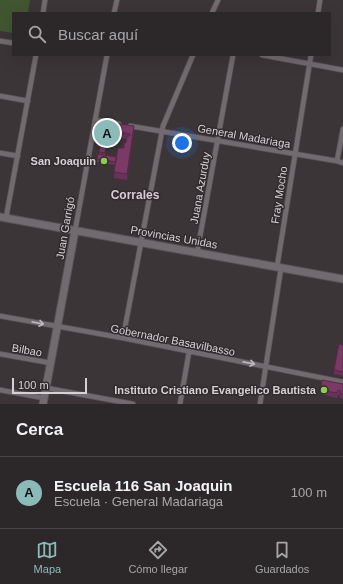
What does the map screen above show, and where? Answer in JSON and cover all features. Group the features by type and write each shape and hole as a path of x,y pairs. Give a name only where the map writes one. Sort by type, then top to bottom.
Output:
{"street":[{"path":"43,12 45,0"},
{"path":"114,12 117,0"},
{"path":"212,12 218,0"},
{"path":"318,12 320,0"},
{"path":"0,41 12,43"},
{"path":"3,218 18,156 36,56"},
{"name":"Juan Garrigó","path":"44,401 107,56"},
{"path":"123,338 162,131 193,56"},
{"name":"Juana Azurduy","path":"197,253 233,56"},
{"path":"267,56 343,70"},
{"name":"Fray Mocho","path":"260,404 295,154 311,56"},
{"path":"0,96 28,101"},
{"name":"General Madariaga","path":"95,120 343,163"},
{"path":"337,161 343,129"},
{"path":"0,153 18,156"},
{"name":"Provincias Unidas","path":"3,218 343,279"},
{"name":"Gobernador Basavilbasso","path":"0,316 123,338 343,382"},
{"path":"180,404 189,352"},
{"name":"Bilbao","path":"0,354 51,363"},
{"path":"46,388 133,404"},
{"path":"0,390 44,401"}],"green space":[{"path":"0,0 30,0 28,12 12,12 12,33 0,31"}],"building":[{"path":"108,122 112,123 111,131 103,130 104,125"},
{"path":"114,123 134,126 127,174 114,172 118,148 124,148 124,143 126,143 127,136 130,136 130,134 113,131"},
{"path":"102,136 107,137 105,153 99,152"},
{"path":"98,154 116,157 116,162 97,159"},
{"path":"339,344 343,345 343,372 334,370"},
{"path":"322,380 343,384 343,394 340,394 341,391 338,390 337,393 324,391 324,387 321,387"}],"place":[{"name":"Escuela 116 San Joaquin","path":"107,133"},
{"name":"San Joaquin","path":"104,161"},
{"name":"Instituto Cristiano Evangelico Bautista","path":"324,390"}],"district":[{"name":"Corrales","path":"135,195"}]}
